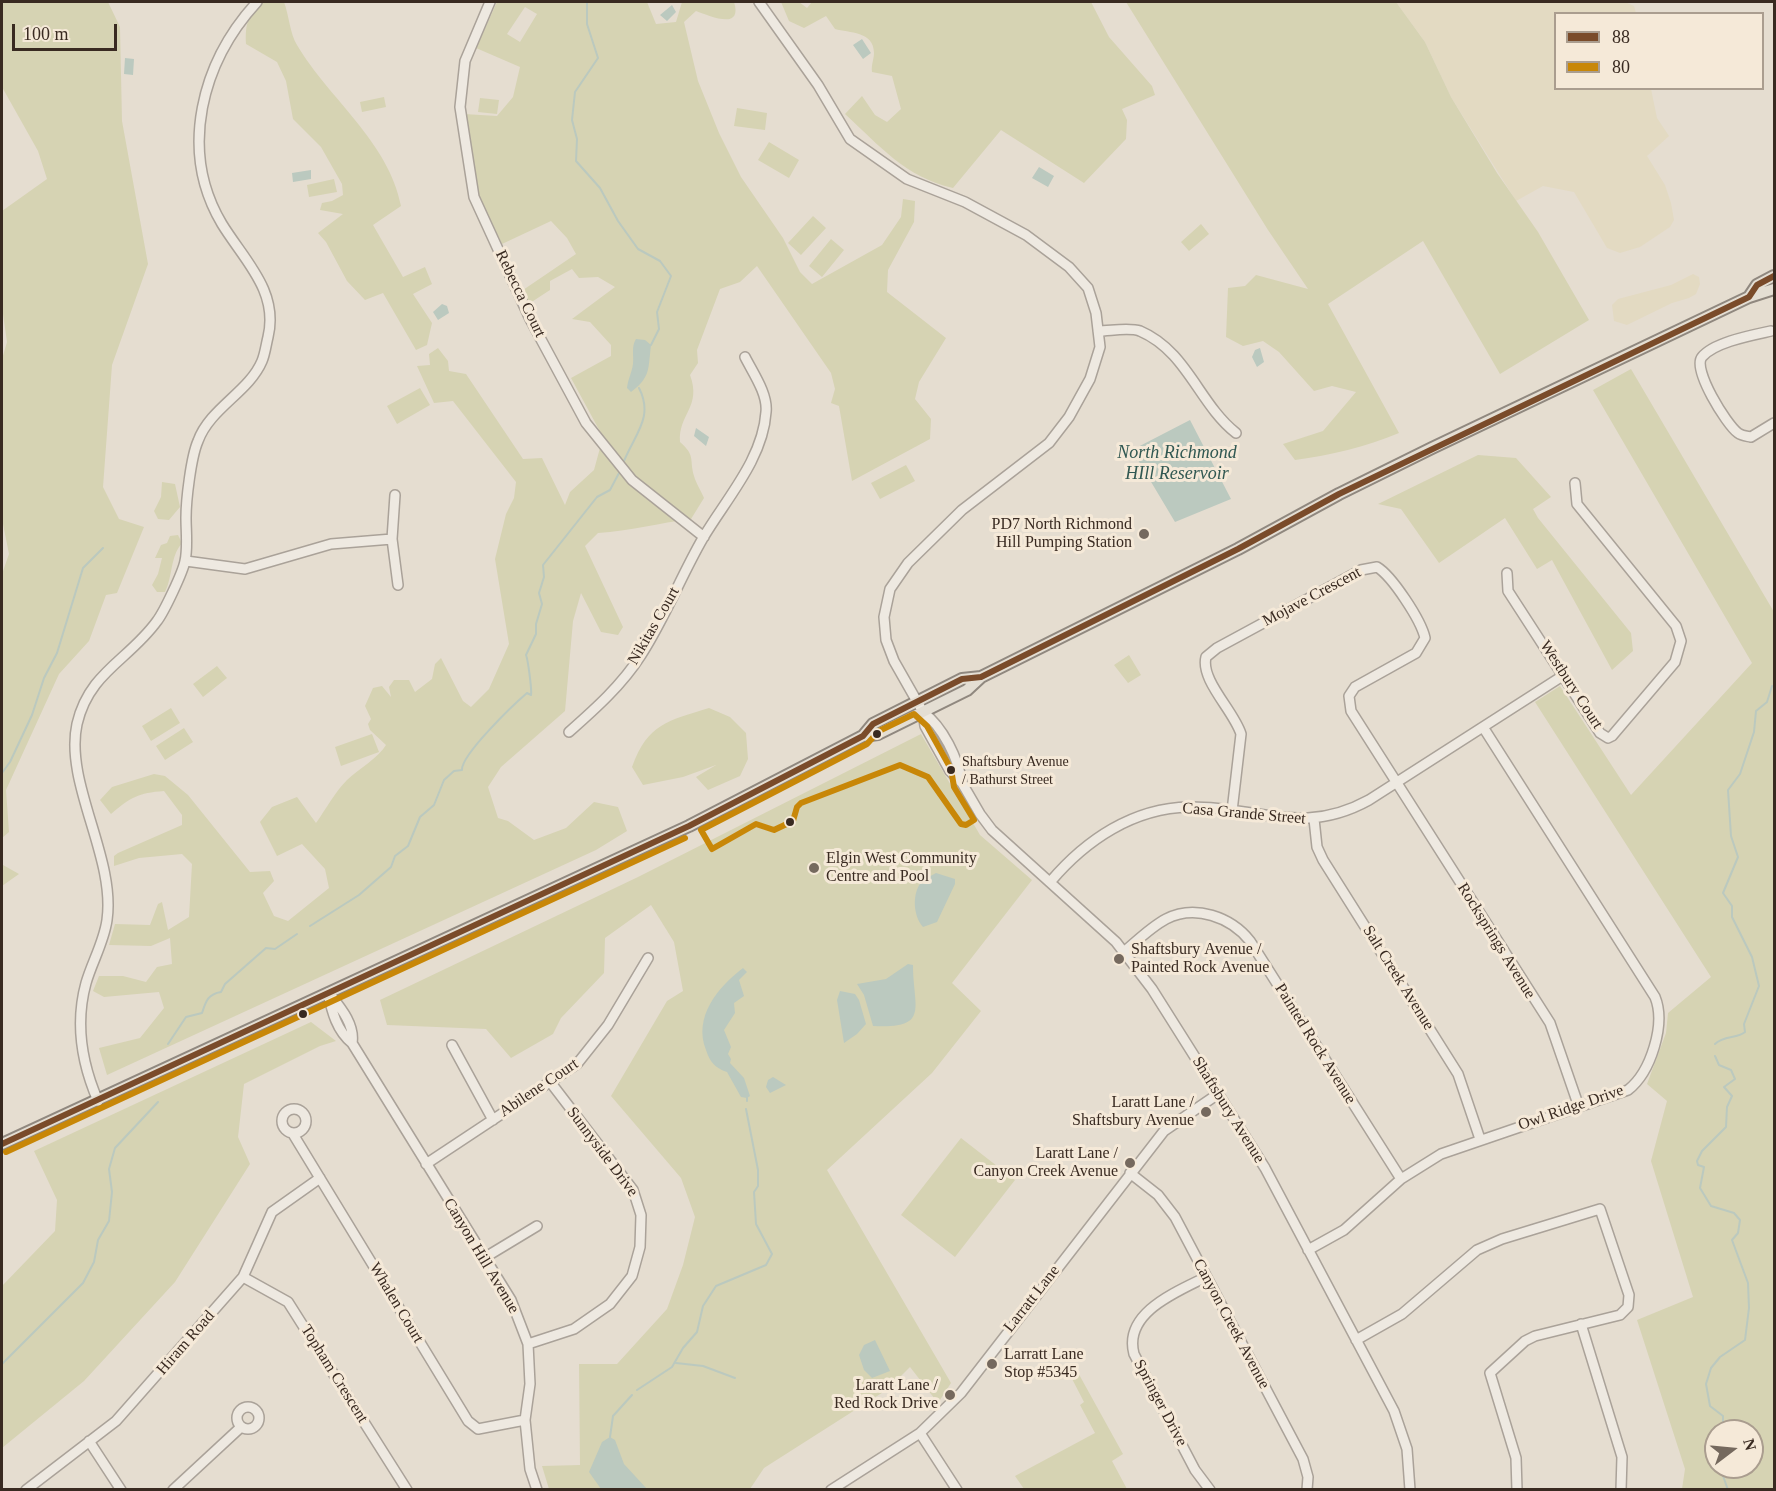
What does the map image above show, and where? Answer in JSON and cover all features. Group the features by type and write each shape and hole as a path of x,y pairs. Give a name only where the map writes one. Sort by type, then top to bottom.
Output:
{"main road":[{"path":"1749,297 1757,285 1774,276"},
{"path":"2,1144 689,826 863,735 878,734 920,707 967,690 981,677 1238,549 1380,474 1749,297 1774,289"}],"street":[{"path":"98,1101 89,1079 82,1051 80,1024 86,983 107,921 108,888 75,756 77,727 86,696 111,666 159,620 186,561 186,507 198,440 217,411 245,384 262,362 269,335 270,304 259,278 220,222 204,180 197,139 206,89 226,39 256,2"},
{"name":"Rebecca Court","path":"490,2 465,62 460,107 474,197 530,319 586,423 632,480 704,537"},
{"name":"Shaftsbury Avenue","path":"759,2 818,85 850,139 908,179 965,202 1026,235 1069,267 1088,288 1096,313 1100,347 1090,379 1049,443 962,510 908,563 890,589 884,617 886,640 894,661 920,707 934,720 960,766 962,783 992,830 1051,881 1125,951 1256,1154 1401,1427 1408,1457 1410,1490"},
{"path":"1098,331 1139,330 1169,350 1197,382 1218,419 1236,433"},
{"path":"1771,331 1728,342 1703,354 1699,360 1699,371 1728,424 1740,435 1751,437 1774,423"},
{"name":"Nikitas Court","path":"569,732 605,699 640,656 704,537 750,463 764,430 767,409 761,390 745,357"},
{"name":"Westbury Court","path":"1507,573 1508,591 1600,732 1608,738 1616,733 1675,662 1681,641 1676,626 1577,504 1575,483"},
{"path":"395,495 392,539 398,585"},
{"path":"186,561 245,569 331,544 392,539"},
{"name":"Mojave Crescent","path":"1232,811 1241,734 1238,724 1206,672 1206,657 1217,648 1351,575 1377,567 1387,574 1425,638 1416,653 1355,687 1349,696 1350,711 1396,783"},
{"name":"Casa Grande Street","path":"1051,881 1092,841 1130,820 1170,809 1189,807 1314,819 1353,808 1564,675"},
{"name":"Owl Ridge Drive","path":"1308,1250 1344,1230 1401,1179 1441,1154 1624,1092 1638,1081 1645,1068 1658,1028 1658,1004 1483,727"},
{"name":"Rocksprings Avenue","path":"1396,783 1550,1023 1579,1107"},
{"name":"Salt Creek Avenue","path":"1314,819 1317,847 1323,860 1458,1074 1480,1139"},
{"name":"Painted Rock Avenue","path":"1125,951 1153,927 1178,915 1206,914 1237,927 1250,941 1401,1179"},
{"name":"Abilene Court","path":"426,1164 551,1083 588,1054 609,1024 648,958"},
{"name":"Canyon Hill Avenue","path":"328,993 332,1012 345,1038 352,1043 511,1300 528,1344 530,1384 525,1420 530,1469 537,1490"},
{"path":"452,1045 493,1120"},
{"name":"Sunnyside Drive","path":"528,1344 574,1329 610,1304 632,1276 640,1247 641,1215 633,1190 551,1083"},
{"name":"Larratt Lane","path":"831,1490 843,1486 921,1432 961,1393 1164,1131 1218,1094"},
{"name":"Whalen Court","path":"293,1134 468,1421 478,1429 525,1420"},
{"name":"Canyon Creek Avenue","path":"1130,1173 1158,1195 1170,1209 1303,1459 1308,1477 1307,1490"},
{"name":"Hiram Road","path":"26,1490 116,1422 243,1277 272,1212 320,1178"},
{"path":"1356,1340 1402,1314 1477,1250 1597,1208 1605,1217 1630,1302 1628,1307 1620,1314 1545,1333 1525,1341 1490,1373 1516,1458 1517,1490"},
{"path":"484,1258 537,1226"},
{"name":"Topham Crescent","path":"243,1277 288,1302 407,1490"},
{"name":"Springer Drive","path":"1206,1277 1154,1306 1134,1329 1131,1338 1134,1354 1195,1470 1210,1490"},
{"path":"1581,1324 1622,1457 1621,1490"},
{"path":"173,1490 240,1426"},
{"path":"921,1432 957,1490"},
{"path":"89,1442 121,1490"}],"shaded area":[{"path":"2,2 108,2 120,27 122,121 148,264 112,365 103,487 119,519 144,527 117,593 106,595 89,641 59,674 6,790 9,832 2,838 2,574 9,554 2,519 2,359 7,342 2,307 2,211 47,179 38,151 2,87"},
{"path":"262,2 284,2 297,45 384,161 401,206 373,225 403,277 425,267 432,284 413,294 432,323 427,345 416,350 383,293 365,300 347,281 326,242 318,233 343,214 320,210 322,203 343,195 342,184 321,147 293,119 286,81 277,62 246,44 248,20"},
{"path":"497,2 647,2 656,24 676,22 682,2 734,2 736,11 730,19 717,18 696,11 684,22 698,81 719,133 741,177 783,238 800,272 812,284 882,245 901,217 903,199 915,201 914,222 888,270 887,292 946,338 919,382 915,399 931,419 930,439 852,481 839,406 831,403 835,389 831,373 757,266 740,282 720,289 697,350 698,363 690,375 693,386 692,403 680,432 680,442 690,454 694,476 704,498 691,519 598,533 585,546 623,627 618,635 601,632 581,593 573,621 565,711 501,767 488,787 498,818 508,821 534,840 566,828 594,802 618,807 627,831 596,850 107,1075 99,1048 140,1038 164,1008 159,992 104,997 93,991 99,976 123,976 146,982 157,967 172,964 170,938 151,946 109,945 115,924 150,925 158,904 162,902 168,930 189,917 192,864 182,854 139,858 114,866 114,856 118,853 182,825 182,815 164,791 135,797 111,814 100,800 112,787 154,774 165,776 188,795 250,872 270,871 274,881 263,893 274,916 288,921 329,888 325,869 302,844 277,856 260,822 272,807 297,797 316,823 343,785 383,749 386,745 370,730 368,724 371,719 365,706 373,688 382,686 391,697 389,687 394,680 409,680 415,692 432,679 435,664 441,658 463,701 471,707 489,689 509,644 495,559 506,514 514,498 516,482 453,401 434,403 417,366 430,365 429,354 438,348 448,361 449,371 466,374 523,459 542,458 565,505 570,492 594,470 603,437 571,378 611,356 611,345 590,322 572,319 615,287 598,277 579,278 572,269 550,281 550,290 527,305 520,293 576,254 567,238 551,221 502,244 478,196 464,114 497,116 513,97 520,67 476,48","holes":["525,7 537,14 520,42 507,34"]},
{"path":"781,2 799,2 807,8 812,2 1091,2 1109,37 1152,86 1155,95 1122,109 1127,120 1126,139 1084,183 1001,130 953,188 936,183 907,168 882,149 845,114 862,96 875,115 887,122 901,109 892,76 872,72 874,53 870,41 860,34 835,29 826,16 804,28 789,21"},
{"path":"1126,2 1396,2 1425,42 1451,97 1497,173 1538,232 1589,320 1500,374 1423,241 1328,304 1399,433 1348,450 1295,460 1283,444 1323,431 1356,392 1332,386 1314,391 1279,352 1263,341 1243,346 1226,337 1228,288 1245,286 1256,275 1308,289 1268,230"},
{"path":"1396,2 1625,2 1634,6 1636,12 1554,12 1554,90 1651,90 1657,118 1669,136 1647,156 1665,185 1671,203 1674,220 1670,227 1640,247 1620,253 1607,248 1574,192 1543,186 1516,201 1451,97 1425,42"},
{"path":"384,97 386,107 362,112 360,102"},
{"path":"480,98 499,100 497,114 478,112"},
{"path":"737,108 767,113 765,130 734,126"},
{"path":"769,142 799,160 789,178 758,160"},
{"path":"334,179 337,192 309,197 307,185"},
{"path":"813,216 826,228 801,255 788,243"},
{"path":"1201,224 1209,234 1189,251 1181,242"},
{"path":"831,239 844,250 822,277 809,266"},
{"path":"1693,274 1699,277 1700,284 1696,294 1627,325 1614,321 1612,305 1618,299 1671,285"},
{"path":"1631,369 1774,612 1774,1489 1682,1489 1685,1469 1637,1320 1693,1297 1651,1161 1667,1101 1647,1084 1666,1033 1668,1013 1711,977 1535,702 1560,686 1631,795 1752,663 1593,390"},
{"path":"420,388 430,405 397,424 387,406"},
{"path":"1478,455 1516,458 1551,497 1533,509 1538,518 1631,633 1633,651 1612,670 1552,560 1537,569 1505,518 1439,563 1401,509 1378,504"},
{"path":"906,465 915,481 880,499 871,483"},
{"path":"162,482 175,484 180,507 169,520 158,519 154,511 161,497"},
{"path":"178,535 182,543 175,554 168,586 165,592 157,592 152,585 158,574 162,558 155,558 161,545 167,543 170,536"},
{"path":"1129,655 1141,675 1128,683 1114,665"},
{"path":"217,666 227,678 203,697 193,684"},
{"path":"171,708 180,723 151,741 142,726"},
{"path":"709,708 730,717 746,733 748,759 740,776 708,790 696,777 716,765 683,777 643,785 632,767 645,741 661,726"},
{"path":"184,728 193,742 165,760 156,746"},
{"path":"372,734 379,752 341,766 335,747"},
{"path":"921,734 980,835 1032,880 952,983 981,1011 932,1073 827,1170 951,1383 938,1403 910,1367 888,1389 764,1468 750,1489 549,1489 542,1466 580,1465 579,1364 617,1364 667,1309 683,1265 695,1217 681,1178 611,1096 667,1001 683,991 674,942 651,905 605,938 604,973 561,1018 553,1034 511,1058 486,1029 387,1025 380,1000 638,877"},
{"path":"2,865 19,874 2,886"},
{"path":"311,1022 336,1041 320,1046 244,1084 238,1137 250,1164 175,1282 84,1381 2,1448 2,1286 55,1231 57,1200 34,1151"},
{"path":"961,1138 1015,1180 955,1257 901,1215"},
{"path":"1076,1369 1123,1454 1112,1461 1127,1489 1024,1489 1015,1476 1095,1433 1080,1405 1084,1402 1069,1373"}],"water":[{"path":"672,5 676,12 667,21 660,15"},
{"path":"862,39 871,53 863,59 853,45"},
{"path":"125,58 134,59 133,75 124,74"},
{"path":"1039,167 1054,176 1048,187 1032,178"},
{"path":"311,170 311,179 293,182 292,173"},
{"path":"442,304 447,306 449,313 438,320 433,312"},
{"path":"636,339 645,340 651,345 649,366 645,377 631,392 627,388"},
{"path":"1260,348 1264,362 1257,367 1252,357 1255,350"},
{"name":"North Richmond HIll Reservoir","path":"1190,420 1231,499 1175,522 1132,450"},
{"path":"696,428 709,437 706,446 694,436"},
{"path":"936,873 955,879 955,884 937,922 923,927 915,909 916,894 922,882"},
{"path":"908,964 913,965 915,1013 904,1024 873,1026 864,995 857,984 886,979"},
{"path":"743,968 747,972 739,980 744,996 734,1003 735,1013 724,1030 731,1047 728,1054 731,1059 730,1063 744,1078 750,1096 747,1098 741,1097 727,1072 719,1069 711,1061 703,1038 705,1015 710,1004 725,984"},
{"path":"840,991 855,994 866,1024 844,1043 837,1000"},
{"path":"773,1077 786,1085 770,1093 766,1087 768,1080"},
{"path":"875,1340 890,1371 872,1378 864,1370 859,1355 864,1345"},
{"path":"610,1437 615,1440 624,1464 647,1489 601,1489 589,1472 602,1442"}],"waterway":[{"path":"587,2 587,24 598,58 575,92 572,120 577,139 576,161 600,188 618,221 638,249 660,261 671,276 657,312 659,329 651,345"},
{"path":"624,461 644,417 645,408 639,388"},
{"path":"310,926 359,895 391,867 395,856 408,846 420,817 434,805 444,780 454,771 462,770 470,753 489,730 527,693 531,695 526,655 536,634 536,624 542,604 539,593 544,577 543,565 597,497 610,490 619,473"},
{"path":"2,773 10,762 32,715 44,678 57,653 83,568 103,548"},
{"path":"1715,1044 1722,1039 1745,1032 1744,1024 1759,986 1752,957 1732,917 1732,906 1723,893 1738,857 1731,836 1728,790 1740,774 1754,732 1756,711 1767,702 1772,686"},
{"path":"168,1044 186,1017 202,1013 210,996 221,992 225,984 266,948 275,949 297,934"},
{"path":"1715,1056 1719,1065 1731,1070 1735,1079 1724,1087 1732,1096 1727,1107 1726,1127 1702,1151 1697,1161 1698,1165 1704,1167 1700,1188 1711,1206 1734,1213 1740,1220 1738,1233 1732,1240 1748,1283 1749,1308 1745,1340 1720,1357 1711,1368 1706,1384 1710,1406 1723,1416 1723,1419"},
{"path":"2,1364 83,1283 94,1262 98,1240 109,1221 112,1192 109,1169 115,1148 158,1102"},
{"path":"637,1390 672,1367 683,1348 697,1332 703,1306 716,1286 766,1265 772,1254 756,1224 754,1192 758,1186 758,1170 746,1109"},
{"path":"676,1363 703,1366 735,1378"},
{"path":"610,1437 613,1416 632,1395"},
{"path":"1724,1479 1728,1490"}],"transit line":[{"name":"88","path":"2,1144 689,826 863,736 873,724 962,679 981,677 1238,549 1339,494 1749,297 1757,285 1774,276"},
{"name":"80","path":"914,714 927,726 951,769 954,787 974,820 966,825 961,824 928,777 900,765 801,803 797,807 793,821 774,830 756,824 712,849 701,830 867,744 879,731 914,714"},
{"name":"80","path":"6,1152 685,838"}],"place":[{"name":"PD7 North Richmond Hill Pumping Station","path":"1144,534"},
{"name":"Shaftsbury Avenue / Bathurst Street","path":"951,770"},
{"name":"Elgin West Community Centre and Pool","path":"814,868"},
{"name":"Shaftsbury Avenue / Painted Rock Avenue","path":"1119,959"},
{"name":"Laratt Lane / Shaftsbury Avenue","path":"1206,1112"},
{"name":"Laratt Lane / Canyon Creek Avenue","path":"1130,1163"},
{"name":"Larratt Lane Stop #5345","path":"992,1364"},
{"name":"Laratt Lane / Red Rock Drive","path":"950,1395"}]}
